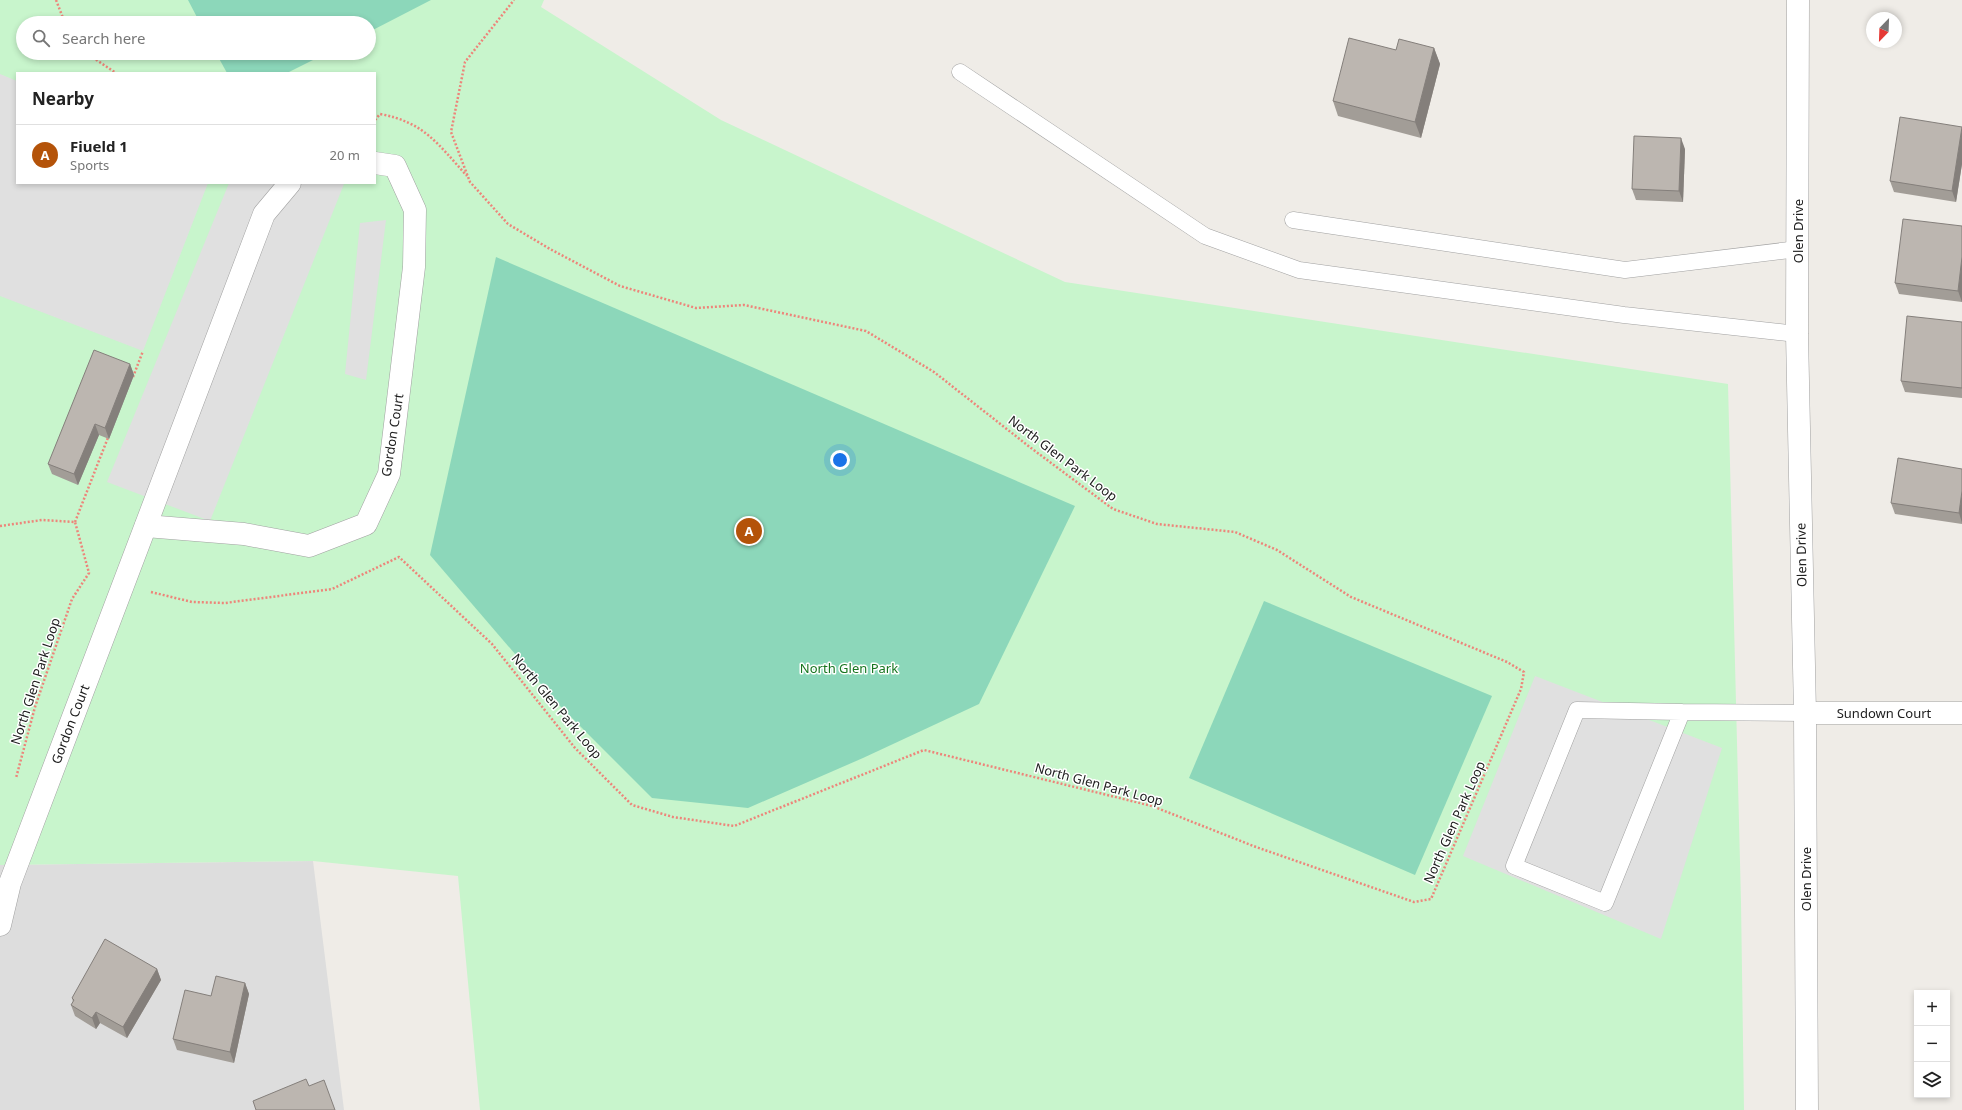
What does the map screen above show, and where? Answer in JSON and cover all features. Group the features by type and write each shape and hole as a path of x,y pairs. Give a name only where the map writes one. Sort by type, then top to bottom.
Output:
{"street":[{"name":"Olen Drive","path":"1798,0 1797,334 1805,713 1807,1110"},
{"name":"Gordon Court","path":"146,526 244,534 309,546 366,524 389,474 414,267 415,210 395,166 376,163"},
{"name":"Gordon Court","path":"0,925 10,883 264,214 289,184"},
{"name":"Sundown Court","path":"1805,713 1962,713"}],"lane":[{"path":"960,72 1206,236 1299,270 1616,314 1797,334"},
{"path":"1293,220 1625,270 1798,249"},
{"path":"1682,712 1605,903 1514,866 1577,710 1805,713"}],"path":[{"path":"56,0 63,16"},
{"name":"North Glen Park Loop","path":"14,783 35,707 72,599 89,573 123,585 192,602 225,603 332,589 399,557 492,644 575,748 632,805 673,817 734,826 924,750 1152,806 1256,847 1414,902 1431,899 1521,689 1524,672 1507,662 1351,597 1277,550 1235,532 1157,524 1113,509 1031,448 934,372 866,331 744,305 696,308 620,286 550,249 508,224 470,182 451,132 465,62 514,0"},
{"path":"96,60 114,72"},
{"path":"376,119 380,114 400,118 431,136 468,178"},
{"path":"132,379 143,351"},
{"path":"89,573 75,522 112,429"},
{"path":"0,526 42,520 75,522"}],"shaded area":[{"path":"0,74 16,81 16,184 208,184 143,351 0,296"},
{"path":"229,184 344,184 210,521 107,482"},
{"path":"386,220 366,380 345,374 360,223"},
{"path":"1535,676 1722,748 1661,939 1463,856"},
{"path":"313,861 344,1110 0,1110 0,865"}],"green space":[{"name":"North Glen Park","path":"0,0 544,0 541,7 721,120 1065,282 1728,384 1741,902 1744,1110 480,1110 458,876 313,861 0,865"},
{"path":"188,0 431,0 376,28 376,16 196,16"},
{"path":"220,60 313,60 289,72 226,72"},
{"path":"496,257 1075,506 979,704 863,758 748,808 652,798 558,704 430,555"},
{"path":"1264,601 1492,696 1415,875 1189,778"}],"building":[{"path":"1349,38 1396,50 1399,39 1434,48 1415,122 1333,101"},
{"path":"1900,117 1962,127 1952,191 1890,181"},
{"path":"1634,136 1681,138 1679,191 1632,189"},
{"path":"1903,219 1962,226 1962,257 1958,291 1895,283"},
{"path":"1907,316 1962,322 1962,388 1901,381"},
{"path":"94,350 130,364 105,428 95,424 74,474 48,464"},
{"path":"1898,458 1962,469 1962,491 1959,513 1891,503"},
{"path":"105,939 157,969 123,1027 96,1012 92,1018 71,1005 74,1000 72,998"},
{"path":"216,976 245,983 230,1052 173,1039 185,990 211,996"},
{"path":"306,1079 309,1086 324,1080 335,1110 256,1110 253,1101"}],"place":[{"name":"Fiueld 1","path":"749,531"}]}
